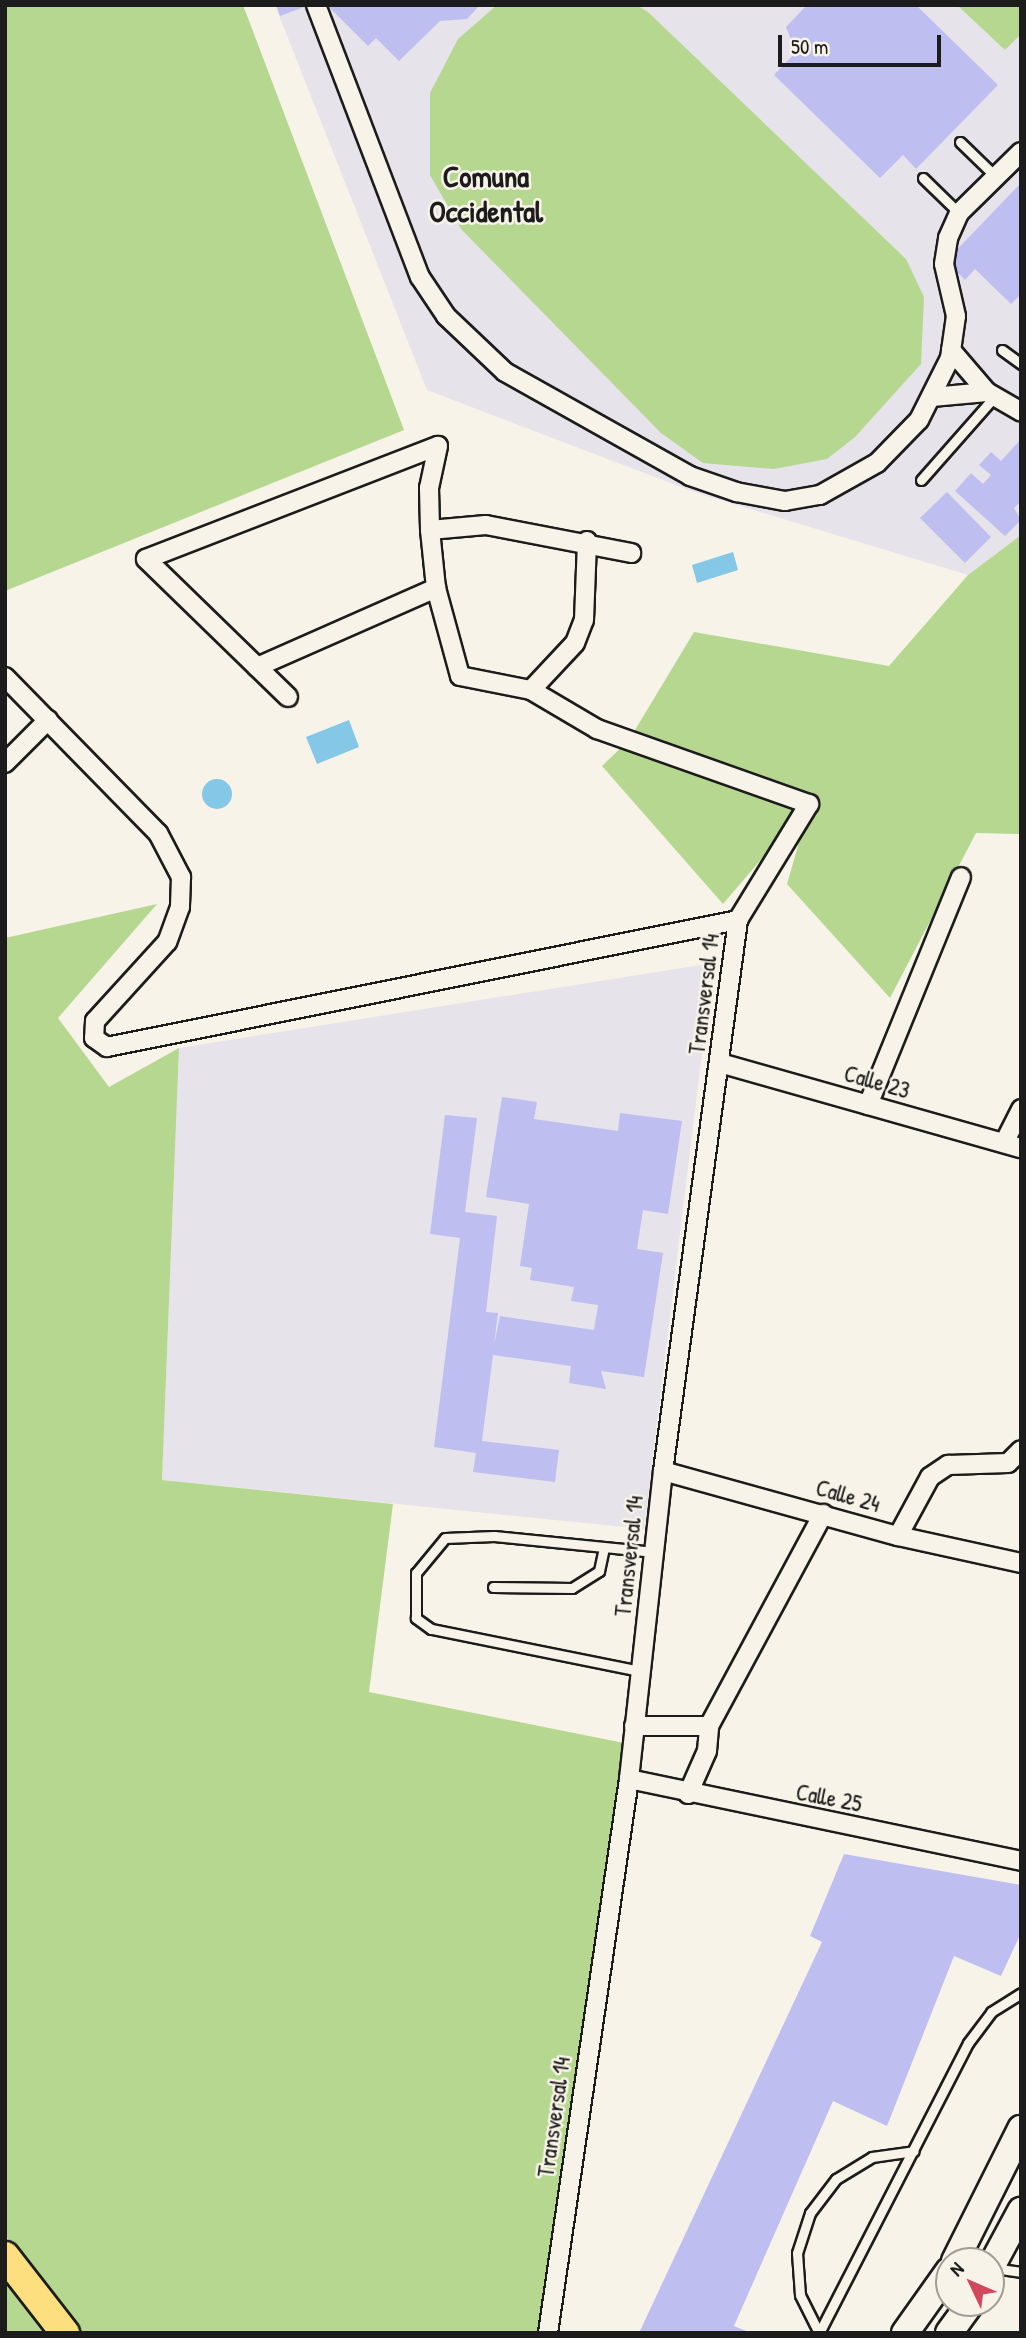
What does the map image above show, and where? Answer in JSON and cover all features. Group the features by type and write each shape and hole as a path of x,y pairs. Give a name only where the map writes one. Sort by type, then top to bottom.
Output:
{"main road":[{"path":"962,2247 1021,2129"},
{"path":"1002,2247 1021,2211"},
{"path":"5,2256 65,2333"},
{"path":"905,2333 935,2291"},
{"path":"949,2333 961,2317"}],"street":[{"path":"316,5 420,277 446,316 505,372 690,476 785,501 820,495 877,463 932,397 951,350 956,317 944,264 959,213 994,175 1021,152"},
{"path":"951,350 991,394 1021,412"},
{"path":"932,397 991,394"},
{"path":"288,697 146,559 438,446 429,488 430,530 436,588 460,676 531,690 575,643 584,620 587,541"},
{"path":"430,530 486,526 587,541 631,553"},
{"path":"257,667 436,588"},
{"path":"5,677 158,833 181,877 180,907 167,942 95,1021 94,1038 107,1047 738,920"},
{"name":"Transversal 14","path":"531,690 597,729 809,804 738,920 663,1471 629,1779 548,2333"},
{"path":"5,763 48,720"},
{"path":"867,1105 961,877"},
{"name":"Calle 23","path":"720,1063 1012,1146"},
{"path":"1012,1146 1021,1109"},
{"path":"898,1536 930,1477 948,1465 1008,1463 1021,1450"},
{"name":"Calle 24","path":"663,1471 898,1536 1021,1563"},
{"path":"688,1794 707,1751 709,1726 823,1514"},
{"path":"634,1726 709,1726"},
{"name":"Calle 25","path":"629,1779 688,1794 1021,1861"}],"lane":[{"path":"960,142 994,175"},
{"path":"923,178 959,213"},
{"path":"1002,350 1021,364"},
{"path":"921,480 991,394"},
{"path":"640,1671 475,1643 416,1619 416,1573 445,1538 654,1552"},
{"path":"493,1587 572,1588 599,1571 604,1548"},
{"path":"819,2333 968,2043 991,2012 1021,1993"},
{"path":"819,2333 800,2295 797,2253 810,2213 836,2179 872,2157 914,2151"}],"shaded area":[{"path":"275,5 1021,5 1021,535 968,575 694,492 427,390"},
{"path":"713,963 644,1529 162,1480 179,1048"}],"green space":[{"path":"5,5 243,5 404,430 5,591"},
{"path":"497,5 636,5 648,12 906,259 924,297 921,364 855,437 827,459 774,469 703,463 661,433 461,229 430,175 430,93 458,39"},
{"path":"957,5 1021,5 1021,34 1005,50"},
{"path":"1021,535 1021,834 976,833 890,998 787,884 806,818 799,815 723,904 602,766 629,740 694,632 889,666 968,575"},
{"path":"157,904 58,1018 109,1087 179,1048 162,1480 393,1504 369,1692 624,1743 540,2333 80,2331 5,2235 5,938"},
{"path":"5,2279 47,2333 5,2333"}],"water":[{"path":"733,552 738,570 697,583 692,565"},
{"path":"349,720 359,747 317,764 306,737"},
{"path":"217,779 228,783 232,794 228,805 217,809 206,805 202,794 206,783"}],"building":[{"path":"276,5 307,5 307,6 280,16"},
{"path":"327,5 480,5 467,19 440,21 399,61 376,38 368,46"},
{"path":"807,5 916,5 998,85 916,169 903,155 880,178 774,75 796,52 786,27"},
{"path":"1021,183 1021,294 1011,304 975,269 965,280 946,261"},
{"path":"1021,439 1021,501 1014,508 1021,520 1005,536 955,491 971,473 983,484 991,475 979,465 991,452 1001,461"},
{"path":"947,492 991,537 965,563 920,518"},
{"path":"502,1097 537,1102 534,1119 618,1131 620,1113 682,1121 668,1214 643,1210 637,1249 663,1253 644,1377 601,1371 606,1389 569,1383 571,1366 493,1355 482,1441 559,1450 555,1482 473,1472 476,1453 434,1447 460,1238 430,1234 445,1115 477,1118 465,1212 497,1216 486,1312 498,1313 494,1345 500,1316 594,1330 598,1305 571,1301 574,1287 530,1280 532,1268 520,1266 529,1204 486,1197"},
{"path":"844,1854 1021,1885 1021,1933 1001,1976 954,1956 887,2126 833,2101 734,2326 751,2333 639,2333 822,1942 810,1936"}],"district":[{"name":"Comuna Occidental","path":"486,193"}]}
